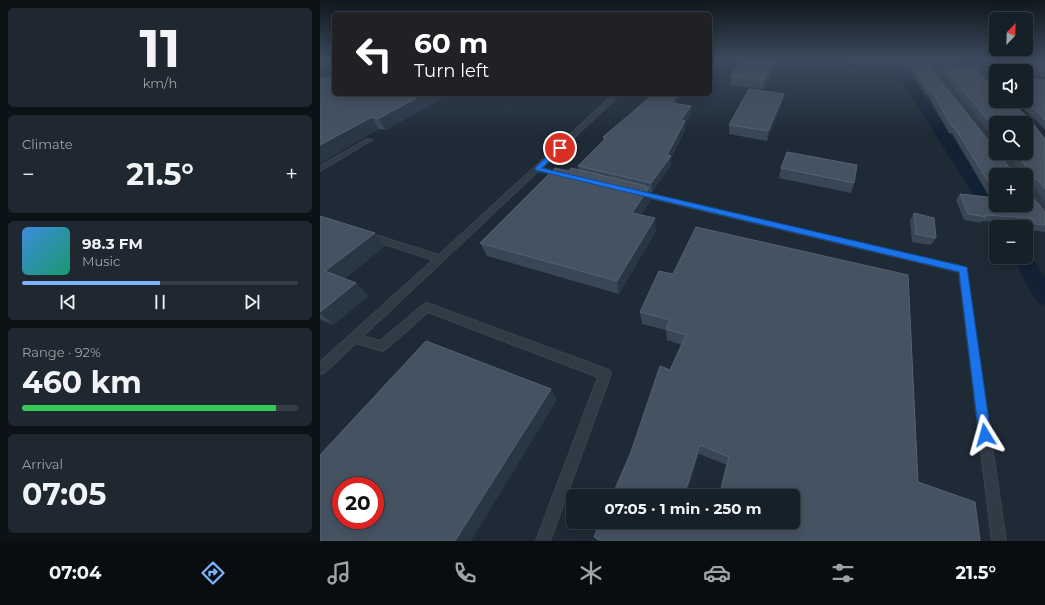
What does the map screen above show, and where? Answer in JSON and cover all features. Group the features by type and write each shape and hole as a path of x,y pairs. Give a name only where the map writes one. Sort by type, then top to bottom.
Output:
{"street":[{"path":"945,84 989,141"},
{"path":"1033,198 1045,214"}],"lane":[{"path":"320,369 615,96"},
{"path":"320,169 369,140"},
{"path":"537,169 568,176"},
{"path":"630,191 964,270 999,541"},
{"path":"358,232 440,259"},
{"path":"354,338 382,346 427,307 604,374 542,541"}],"building":[{"path":"320,84 332,84 332,96 419,96 378,119 372,117 320,145"},
{"path":"924,84 943,84 989,141 989,160 1003,160 1010,168 989,168 989,183 955,128 952,127 931,89 927,89"},
{"path":"958,84 989,84 989,108 1017,108 1027,116 989,116 989,122"},
{"path":"1033,84 1045,84 1045,120 1033,108"},
{"path":"749,89 784,94 768,131 729,125"},
{"path":"652,96 676,96 672,103 691,106 681,120 685,121 667,155 671,156 651,183 578,166 606,138 603,137"},
{"path":"1033,123 1045,138 1045,189 1037,179 1033,178 1033,168 1027,168 1021,160 1033,160"},
{"path":"787,152 857,165 854,183 781,168"},
{"path":"555,168 569,171 571,168 649,188 632,213 655,218 617,281 480,243"},
{"path":"960,194 989,197 989,212 1033,212 1033,198 1045,212 1045,225 1035,224 1031,218 985,215 986,217 968,214"},
{"path":"914,213 934,218 936,238 916,234"},
{"path":"320,216 375,233 325,271 356,283 320,312"},
{"path":"696,227 908,275 918,482 975,502 980,541 963,541 959,539 959,541 600,541 601,540 594,537 597,529 800,529 800,489 721,489 729,457 700,445 686,489 615,489 631,452 660,366 670,370 686,335 666,329 670,320 640,312 659,271 673,274"},
{"path":"426,341 551,389 455,541 320,541 320,455"}],"waterway":[{"path":"910,84 998,220"},
{"path":"1026,264 1045,296"}],"route":[{"path":"560,148 537,169 964,270 985,435"}]}
